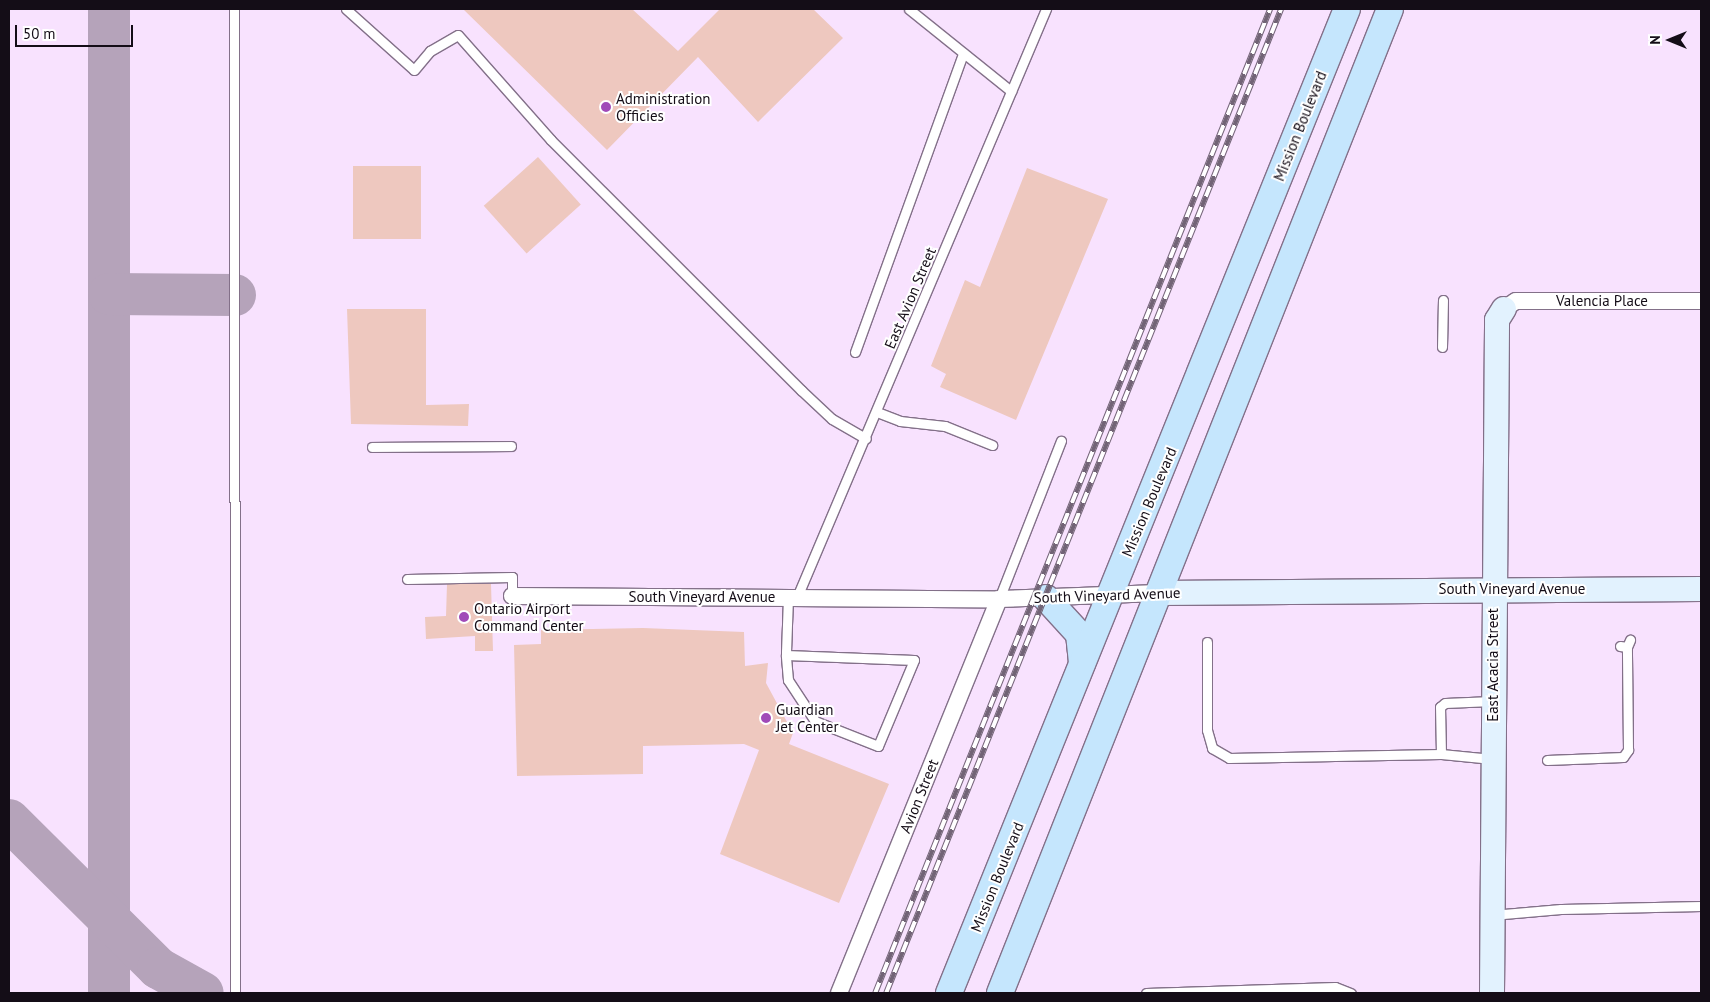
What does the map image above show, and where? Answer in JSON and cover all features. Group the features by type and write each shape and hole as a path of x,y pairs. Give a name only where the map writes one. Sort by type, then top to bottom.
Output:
{"main road":[{"name":"Mission Boulevard","path":"950,993 1347,9"},
{"path":"1000,993 1390,9"},
{"path":"1046,598 1081,637 1081,666"}],"street":[{"name":"Valencia Place","path":"1504,309 1516,301 1701,301"},
{"name":"East Acacia Street","path":"1492,993 1492,701 1497,320 1504,309"},
{"name":"South Vineyard Avenue","path":"512,596 999,599 1158,593 1493,588 1701,589"},
{"name":"Avion Street","path":"840,993 999,599"}],"lane":[{"path":"234,9 235,993"},
{"path":"346,9 414,70 430,51 458,35 551,140 802,390 832,419 866,439"},
{"path":"909,9 1011,92"},
{"name":"East Avion Street","path":"793,597 866,439 1046,9"},
{"path":"855,352 963,53"},
{"path":"1442,347 1443,300"},
{"path":"877,412 900,421 945,426 992,446"},
{"path":"999,599 1061,441"},
{"path":"372,447 511,446"},
{"path":"407,579 512,577 512,596"},
{"path":"786,655 914,660 878,746 815,721 788,680 786,655 793,597"},
{"path":"1207,642 1207,730 1212,748 1229,758 1441,754 1492,760"},
{"path":"1547,760 1623,757 1628,750 1626,644"},
{"path":"1441,754 1440,707 1445,703 1492,701"},
{"path":"1492,915 1561,908 1701,906"},
{"path":"1146,993 1335,987 1351,993"}],"building":[{"name":"Administration Officies","path":"463,9 632,9 678,51 720,9 813,9 843,38 758,122 698,57 607,150"},
{"path":"538,157 581,205 527,253 484,206"},
{"path":"353,166 421,166 421,239 353,239"},
{"path":"1027,168 1108,199 1016,420 940,387 946,374 931,366 965,280 980,287"},
{"path":"347,309 426,309 426,405 469,404 468,426 351,424"},
{"name":"Ontario Airport Command Center","path":"447,584 491,584 493,651 475,651 475,636 426,639 425,617 446,616"},
{"path":"643,628 744,632 745,666 768,663 766,683 793,733 789,744 889,784 839,903 720,854 759,750 744,744 643,746 643,774 517,776 514,645 541,644 541,630"}],"taxiway":[{"path":"109,9 109,993"},
{"path":"109,294 235,295"},
{"path":"9,820 158,968 203,993"}],"railway":[{"path":"875,993 1270,9"},
{"path":"886,993 1281,9"}],"place":[{"name":"Administration Officies","path":"606,107"},
{"name":"Ontario Airport Command Center","path":"464,617"},
{"name":"Guardian Jet Center","path":"766,718"}]}
